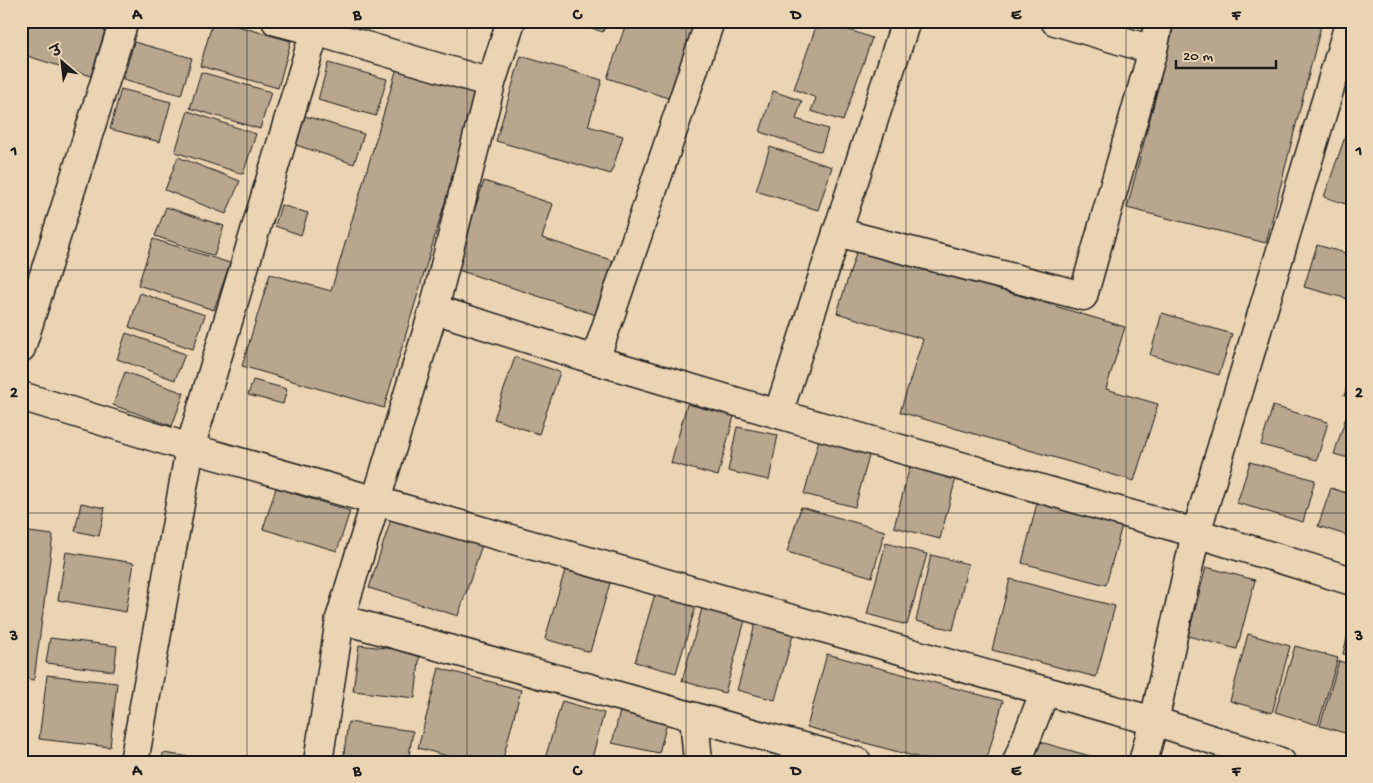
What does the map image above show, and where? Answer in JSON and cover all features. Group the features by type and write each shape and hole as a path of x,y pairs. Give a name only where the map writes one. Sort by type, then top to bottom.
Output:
{"street":[{"path":"21,348 124,21"},
{"path":"276,21 491,83"},
{"path":"318,762 340,619 374,501 434,309 491,83 511,21"},
{"path":"595,360 710,21"},
{"path":"778,414 906,21"},
{"path":"1055,21 1153,50"},
{"path":"837,232 1083,296 1153,50 1159,21"},
{"path":"1143,762 1196,533 1350,21"},
{"path":"134,762 190,448 315,31"},
{"path":"434,309 595,360 1196,533 1352,581"},
{"path":"21,396 190,448 374,501 1154,721 1281,762"},
{"path":"340,619 857,762"},
{"path":"1017,762 1045,691"},
{"path":"694,717 698,762"}],"building":[{"path":"21,21 108,21 91,76 21,54"},
{"path":"213,21 291,41 278,88 200,66"},
{"path":"571,21 607,21 603,32"},
{"path":"627,21 701,21 674,100 607,78"},
{"path":"818,21 824,21 872,38 843,121 811,111 816,98 794,89"},
{"path":"1175,21 1302,21 1321,26 1266,243 1127,208"},
{"path":"134,42 192,58 181,95 123,79"},
{"path":"521,56 602,80 588,126 623,136 611,174 496,141"},
{"path":"328,63 387,79 376,116 318,100"},
{"path":"397,68 478,91 384,408 242,366 270,274 331,291"},
{"path":"201,72 271,92 260,129 190,108"},
{"path":"121,89 171,102 160,142 110,129"},
{"path":"773,91 802,101 796,119 828,129 821,152 760,132"},
{"path":"188,111 256,134 243,174 175,152"},
{"path":"305,116 364,134 354,164 296,145"},
{"path":"1352,117 1352,206 1324,197"},
{"path":"770,147 832,167 818,210 756,191"},
{"path":"178,157 240,181 226,214 165,190"},
{"path":"484,181 553,204 542,238 614,261 596,315 455,269"},
{"path":"281,205 308,213 301,235 275,226"},
{"path":"166,207 224,226 214,256 155,236"},
{"path":"153,239 230,263 214,310 138,285"},
{"path":"1317,245 1352,255 1352,300 1304,287"},
{"path":"858,247 1125,327 1106,389 1158,404 1134,481 900,412 923,339 837,313"},
{"path":"140,293 205,315 193,349 129,327"},
{"path":"1162,313 1232,334 1219,375 1150,355"},
{"path":"126,333 185,354 175,380 117,359"},
{"path":"515,357 560,372 539,434 494,419"},
{"path":"1352,370 1352,398 1344,396"},
{"path":"125,372 184,393 172,426 113,405"},
{"path":"253,380 287,389 283,404 248,395"},
{"path":"687,404 734,416 718,476 671,463"},
{"path":"1273,406 1328,422 1317,460 1261,445"},
{"path":"1349,408 1352,409 1352,459 1334,454"},
{"path":"737,427 778,435 769,480 728,471"},
{"path":"821,432 872,445 855,507 804,494"},
{"path":"1250,462 1315,480 1303,522 1237,503"},
{"path":"910,466 956,478 940,539 894,527"},
{"path":"276,488 350,511 337,551 263,529"},
{"path":"1331,488 1352,495 1352,537 1318,526"},
{"path":"81,503 105,508 99,536 75,531"},
{"path":"1037,503 1122,525 1106,585 1022,563"},
{"path":"801,507 885,531 872,577 787,552"},
{"path":"392,516 482,545 458,616 369,588"},
{"path":"21,531 53,535 34,680 21,678"},
{"path":"886,543 927,554 907,625 867,614"},
{"path":"66,552 134,563 126,612 58,600"},
{"path":"931,555 968,564 953,630 916,621"},
{"path":"1206,567 1255,580 1237,649 1188,636"},
{"path":"565,570 610,583 590,652 545,639"},
{"path":"1010,579 1115,606 1096,677 992,650"},
{"path":"657,587 698,599 676,673 635,662"},
{"path":"704,601 747,613 725,693 682,681"},
{"path":"758,614 796,624 775,700 737,690"},
{"path":"1352,618 1352,656 1343,654"},
{"path":"1248,634 1290,646 1272,713 1230,701"},
{"path":"50,638 117,646 114,671 46,663"},
{"path":"359,645 420,652 415,698 353,691"},
{"path":"1295,646 1338,658 1318,725 1275,712"},
{"path":"827,654 1003,701 986,762 935,762 807,727"},
{"path":"1339,661 1352,665 1352,735 1320,726"},
{"path":"439,668 521,690 502,762 470,762 418,748"},
{"path":"47,675 117,683 110,747 39,739"},
{"path":"562,701 604,713 591,762 544,762"},
{"path":"620,711 667,723 659,753 612,743"},
{"path":"348,722 413,731 408,762 343,762"},
{"path":"1030,739 1111,762 1023,762"},
{"path":"163,753 225,762 162,762"}]}
